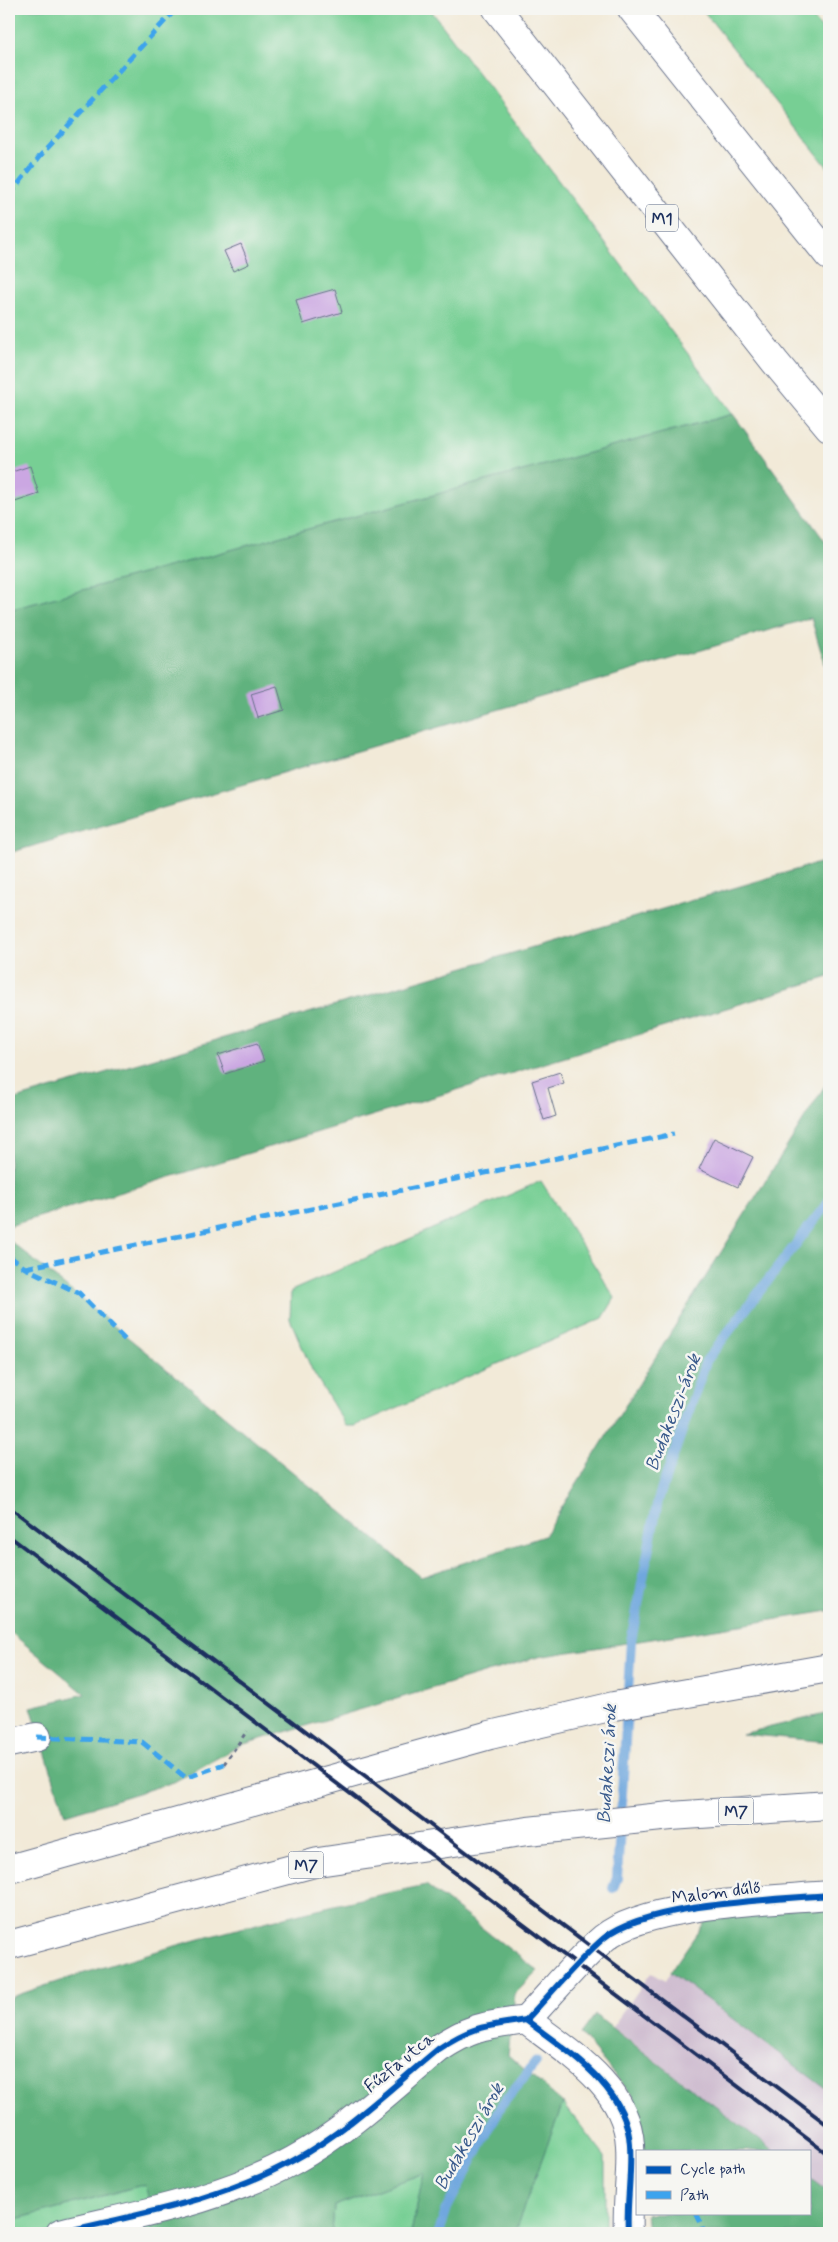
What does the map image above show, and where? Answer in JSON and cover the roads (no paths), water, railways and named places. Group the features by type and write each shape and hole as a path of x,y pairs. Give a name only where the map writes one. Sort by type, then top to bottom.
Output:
{"main road":[{"name":"M1","path":"497,9 775,362 829,427"},
{"path":"632,9 829,256"},
{"path":"9,1869 471,1740 614,1706 829,1668"},
{"path":"9,1743 37,1737"},
{"name":"M7","path":"9,1945 318,1862 528,1831 602,1823 829,1805"},
{"name":"Malom dűlő","path":"526,2020 605,1937 627,1925 664,1914 695,1908 829,1895"},
{"path":"526,2020 578,2060 596,2077 623,2113 630,2144 628,2233"},
{"name":"Fűzfa utca","path":"60,2233 195,2200 241,2185 276,2170 335,2135 438,2049 454,2038 478,2027 526,2020"}],"waterway":[{"name":"Budakeszi-árok","path":"613,1888 617,1878 631,1641 658,1500 706,1361 829,1201"},
{"name":"Budakeszi árok","path":"439,2233 447,2208 501,2106 536,2062"}],"railway":[{"path":"9,1507 829,2126"},
{"path":"9,1536 829,2155"}]}
